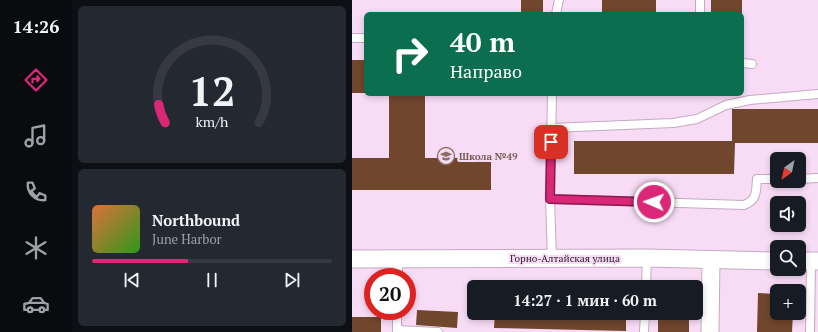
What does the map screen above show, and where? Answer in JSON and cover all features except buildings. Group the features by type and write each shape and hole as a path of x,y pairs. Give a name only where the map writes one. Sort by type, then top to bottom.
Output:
{"street":[{"name":"Горно-Алтайская улица","path":"352,259 647,258 770,261"},
{"path":"710,332 711,260"}],"lane":[{"path":"556,12 559,0"},
{"path":"700,0 700,12"},
{"path":"352,38 364,38"},
{"path":"744,64 752,64"},
{"path":"552,128 673,123 697,119 726,105 750,100 818,94"},
{"path":"552,96 550,199 552,258"},
{"path":"806,179 818,178"},
{"path":"550,199 744,205 750,202 756,195 757,179 770,179"},
{"path":"646,280 647,258"},
{"path":"398,259 398,268"},
{"path":"809,261 810,332"},
{"path":"397,320 397,331 438,332"},
{"path":"644,332 645,320"}],"place":[{"name":"Школа №49","path":"446,156"}],"route":[{"path":"551,142 550,199 654,202"}]}
